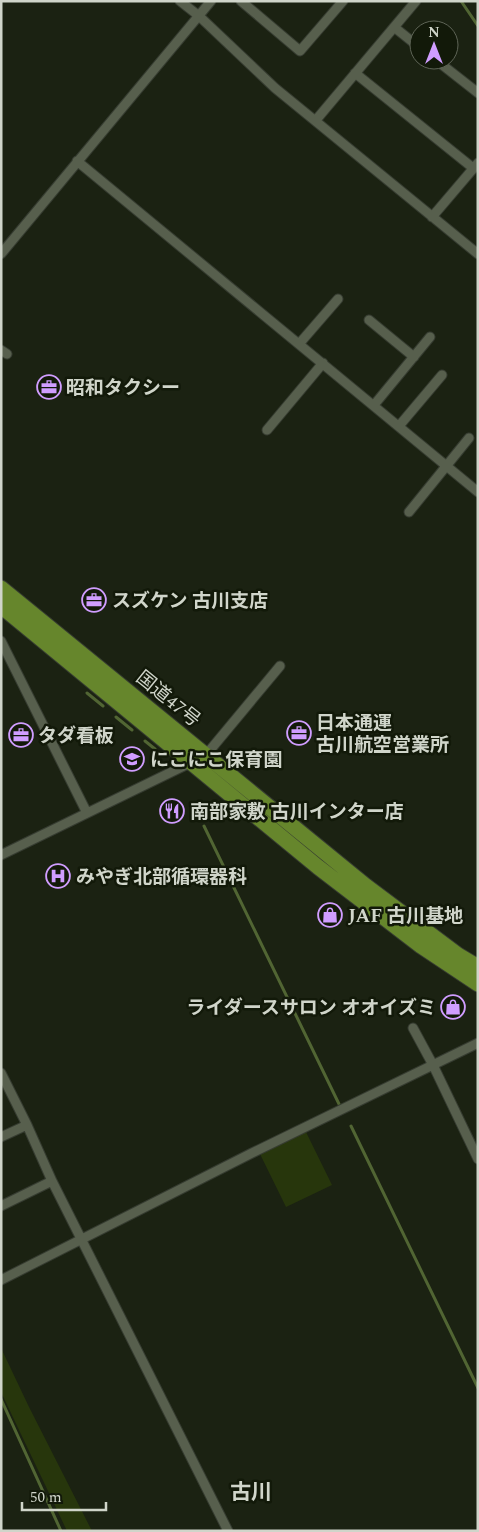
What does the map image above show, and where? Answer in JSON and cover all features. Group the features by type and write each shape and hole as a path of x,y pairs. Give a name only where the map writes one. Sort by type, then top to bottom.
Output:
{"highway":[{"name":"国道47号","path":"1,588 366,886 458,955 478,967"},
{"name":"国道47号","path":"1,606 318,867 421,946 478,984"}],"street":[{"path":"180,1 199,16 275,88 478,254"},
{"path":"1,254 212,1"},
{"path":"241,1 300,51 343,1"},
{"path":"316,120 416,1"},
{"path":"394,27 409,38"},
{"path":"449,70 478,93"},
{"path":"355,73 475,166 432,217"},
{"path":"77,161 447,466 476,487"},
{"path":"300,344 338,298"},
{"path":"369,320 414,357"},
{"path":"374,405 430,337"},
{"path":"267,430 323,363"},
{"path":"399,426 442,375"},
{"path":"409,512 469,438"},
{"path":"1,641 87,813"},
{"path":"206,755 280,666"},
{"path":"1,855 192,762"},
{"path":"413,1028 478,1159"},
{"path":"1,1280 82,1240 102,1228 478,1043"},
{"path":"1,1073 52,1181 228,1531"},
{"path":"1,1137 27,1125"},
{"path":"1,1206 52,1181"}],"green space":[{"path":"306,1132 332,1185 286,1207 260,1154"},
{"path":"1,1348 92,1531 67,1531 1,1392"}],"waterway":[{"path":"461,1 478,26"},
{"path":"87,693 103,706"},
{"path":"116,717 132,730"},
{"path":"145,741 155,749"},
{"path":"204,826 339,1104"},
{"path":"351,1126 478,1388"},
{"path":"1,1399 61,1531"}],"place":[{"name":"昭和タクシー","path":"49,387"},
{"name":"スズケン 古川支店","path":"94,600"},
{"name":"日本通運 古川航空営業所","path":"299,733"},
{"name":"タダ看板","path":"21,735"},
{"name":"にこにこ保育園","path":"132,759"},
{"name":"南部家敷 古川インター店","path":"172,811"},
{"name":"みやぎ北部循環器科","path":"58,876"},
{"name":"JAF 古川基地","path":"330,915"},
{"name":"ライダースサロン オオイズミ","path":"453,1007"}],"district":[{"name":"古川","path":"251,1492"}]}
